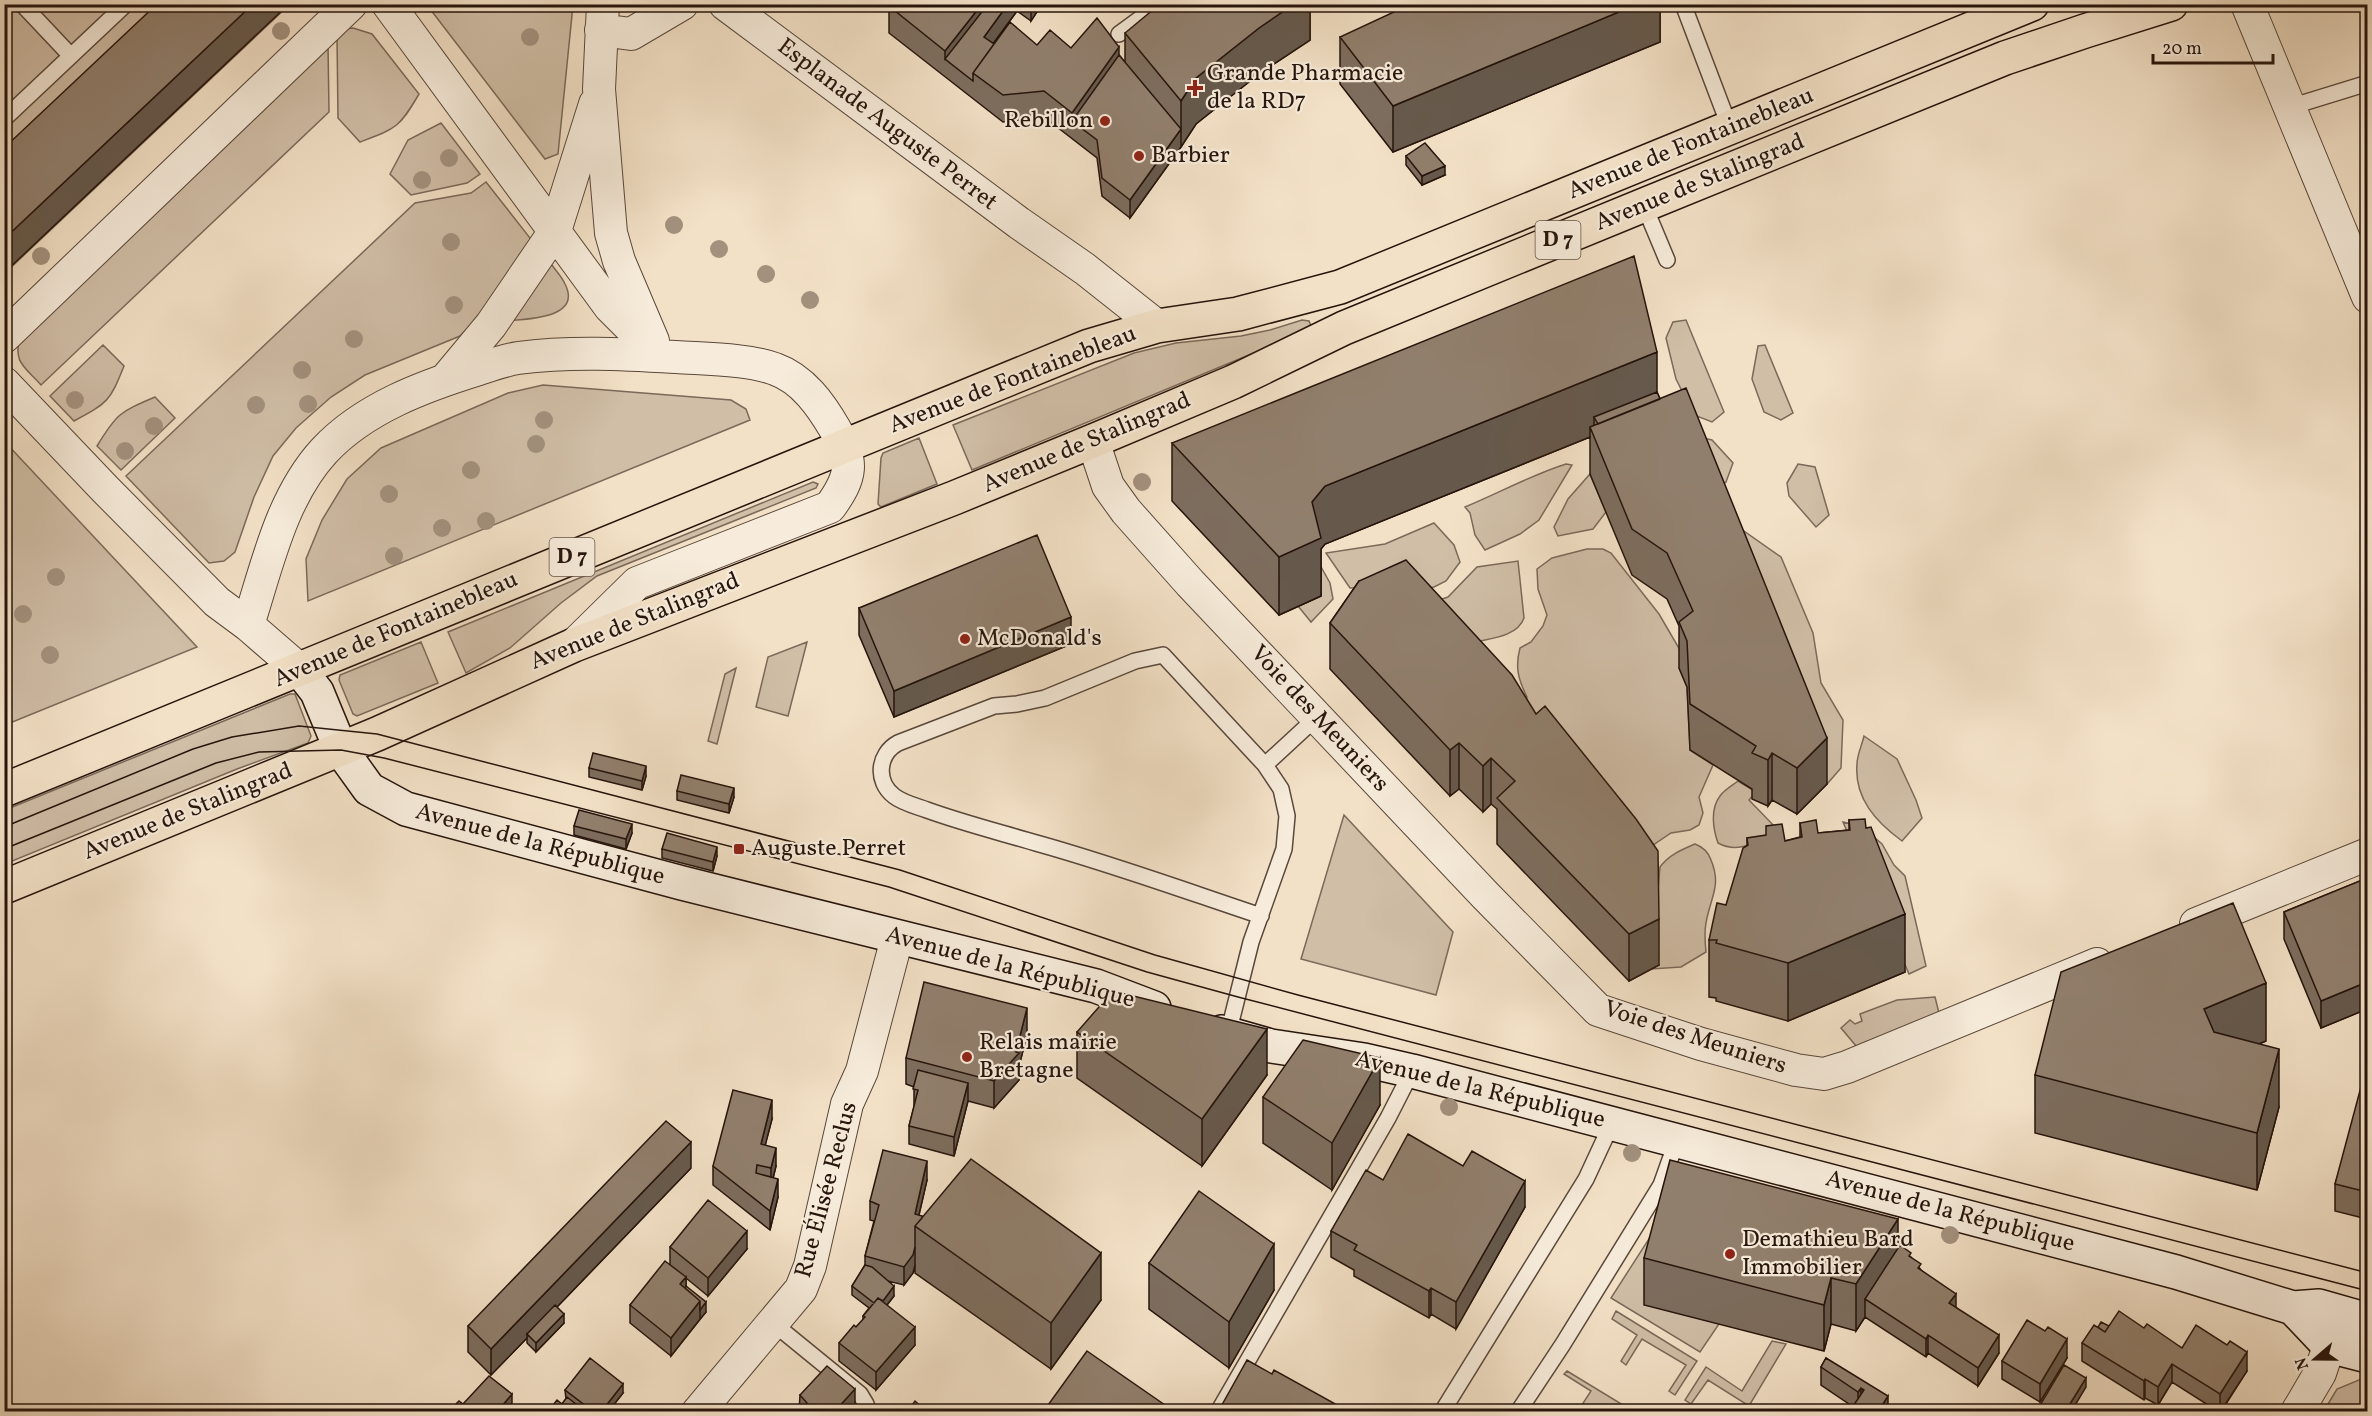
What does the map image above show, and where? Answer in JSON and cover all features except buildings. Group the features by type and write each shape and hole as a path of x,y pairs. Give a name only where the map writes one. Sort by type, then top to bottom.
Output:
{"main road":[{"name":"Avenue de Fontainebleau","path":"4,790 1089,346 1156,326 1238,314 1340,286 2032,4"},
{"name":"Avenue de Stalingrad","path":"4,887 340,750 574,645 1094,441 1233,382 1344,328 1644,205 2005,58 2171,4"},
{"name":"Avenue de la République","path":"300,670 317,692 340,750 369,789 406,810 897,938 1096,986 1228,1034 1271,1046 1364,1060 1412,1071 2176,1272 2293,1308 2319,1306 2367,1320"},
{"name":"Avenue de la République","path":"2293,1308 2329,1346"},
{"path":"2329,1346 2367,1356"}],"street":[{"path":"4,337 351,4"},
{"path":"387,4 610,307 659,356"},
{"path":"659,356 611,233 599,89 602,17 631,34 682,4"},
{"name":"Esplanade Auguste Perret","path":"725,4 1019,223 1085,269 1156,326"},
{"path":"2247,4 2367,297"},
{"path":"446,379 491,325 555,231 599,89"},
{"path":"248,624 284,515 300,482 324,451 353,426 395,400 446,379 516,358 584,352 725,360 776,369 800,384 821,404 844,445 849,467 845,486 830,507 636,583 574,645"},
{"path":"4,383 209,594 248,624 300,670"},
{"name":"Voie des Meuniers","path":"1094,441 1108,486 1126,511 1317,717 1598,1010 1701,1044 1796,1070 1824,1074 1847,1067 2124,953"},
{"path":"2168,935 2367,854"},
{"name":"Rue Élisée Reclus","path":"698,1412 801,1289 810,1266 847,1104 862,1071 897,938"},
{"path":"2297,1412 2320,1373 2329,1346 2337,1340 2367,1329"}],"lane":[{"path":"21,4 71,56"},
{"path":"4,119 126,4"},
{"path":"1119,34 1160,4"},
{"path":"1683,4 1730,128"},
{"path":"2290,107 2367,83"},
{"path":"1644,205 1667,260"},
{"path":"1228,1034 1251,942 1261,916 1284,849 1287,816 1281,789 1264,765 1163,655 1135,661 1045,698 994,706 898,743 887,751 881,768 885,786 895,797 906,802 966,824 1037,843 1261,916"},
{"path":"1264,765 1317,717"},
{"path":"1218,1412 1388,1118 1412,1071"},
{"path":"1442,1412 1586,1179 1612,1123"},
{"path":"1518,1412 1563,1344 1661,1185 1677,1140"},
{"path":"773,1323 860,1395 868,1412"}],"shaded area":[{"path":"5,5 289,5 5,273"},
{"path":"427,5 573,5 558,154 545,159"},
{"path":"353,28 372,34 419,94 407,114 396,126 360,142 338,118 337,36 345,29"},
{"path":"328,45 329,112 41,385 19,358 20,336"},
{"path":"441,123 480,174 467,183 411,195 390,174 408,140"},
{"path":"486,182 530,238 533,249 496,301 460,336 365,375 331,397 296,428 273,456 254,497 235,552 224,561 209,563 126,476 415,203 471,193"},
{"path":"552,265 565,284 568,296 566,304 559,311 549,315 506,321 546,266"},
{"path":"1302,320 1309,321 1311,326 1280,342 972,470 953,425 1134,353 1176,343 1241,336"},
{"path":"1686,320 1724,412 1712,422 1694,415 1676,379 1666,338 1673,322"},
{"path":"103,345 124,366 107,400 74,421 50,396"},
{"path":"1765,345 1793,413 1781,420 1764,412 1752,379 1758,346"},
{"path":"543,385 731,400 746,409 750,420 308,601 306,559 322,520 347,479 381,448 508,393"},
{"path":"155,397 175,418 121,470 97,446 120,415"},
{"path":"1686,434 1712,440 1733,463 1726,482 1711,494"},
{"path":"919,438 937,484 881,507 878,504 883,453"},
{"path":"5,442 197,647 4,725"},
{"path":"1566,464 1572,465 1539,520 1520,534 1485,550 1475,535 1470,513 1465,507"},
{"path":"1798,464 1815,467 1829,515 1816,527 1789,496 1787,483"},
{"path":"1590,474 1606,512 1593,529 1558,536 1554,527 1568,499"},
{"path":"813,482 818,484 816,488 597,576 561,603 510,648 466,673 448,632"},
{"path":"1722,522 1738,527 1781,557 1813,633 1821,683 1843,720 1841,768 1827,784"},
{"path":"1434,523 1454,545 1460,562 1446,581 1434,587 1406,591 1350,588 1326,553 1385,544"},
{"path":"1587,549 1603,549 1611,553 1659,614 1687,662 1679,668 1687,687 1690,750 1713,765 1699,797 1703,813 1699,825 1690,830 1671,833 1631,860 1523,706 1527,697 1518,673 1520,648 1531,642 1543,626 1547,615 1538,589 1537,569 1552,558"},
{"path":"1315,556 1330,583 1333,599 1311,622 1298,606 1321,596"},
{"path":"1518,561 1524,618 1521,624 1511,632 1480,641 1436,601 1448,597 1477,567"},
{"path":"421,642 438,683 357,716 353,714 339,680 340,675"},
{"path":"807,642 788,716 756,707 768,657"},
{"path":"736,668 717,744 708,741 725,674"},
{"path":"290,694 295,694 311,736 308,743 237,769 5,864 5,810"},
{"path":"1864,736 1897,759 1916,800 1922,818 1902,841 1876,817 1859,788 1857,761"},
{"path":"1738,781 1756,792 1749,800 1777,829 1749,845 1734,848 1718,843 1714,813 1720,796"},
{"path":"1344,815 1453,932 1436,995 1301,959"},
{"path":"1843,822 1866,830 1882,844 1894,865 1905,876 1926,966 1909,974"},
{"path":"1695,844 1708,854 1715,877 1714,892 1705,927 1706,952 1681,967 1651,969 1660,867 1671,856"},
{"path":"1935,997 1939,1013 1857,1047 1841,1028 1850,1020 1855,1024 1862,1021 1860,1014 1897,1000"},
{"path":"1670,1206 1719,1324 1700,1352 1611,1298"},
{"path":"1616,1311 1697,1361 1675,1395 1669,1391 1686,1365 1642,1339 1626,1365 1621,1361 1637,1335 1612,1319"},
{"path":"1772,1341 1786,1344 1749,1406 1708,1380 1691,1404 1685,1400 1706,1367 1742,1391"},
{"path":"1567,1371 1623,1405 1619,1411 1578,1411 1591,1391 1564,1374"},
{"path":"2366,1377 2367,1411 2341,1411 2328,1404 2337,1389"}],"tram line":[{"path":"4,827 193,749 232,737 299,726 377,734 900,870 1155,955 1298,995 2368,1273"},
{"path":"4,849 216,763 259,752 341,750 384,758 889,887 1147,972 1238,997 2368,1291"}],"place":[{"name":"Grande Pharmacie de la RD7","path":"1195,88"},
{"name":"Rebillon","path":"1105,121"},
{"name":"Barbier","path":"1139,156"},
{"name":"McDonald's","path":"965,639"},
{"name":"Auguste Perret","path":"739,849"},
{"name":"Relais mairie Bretagne","path":"967,1057"},
{"name":"Demathieu Bard Immobilier","path":"1730,1254"}]}
